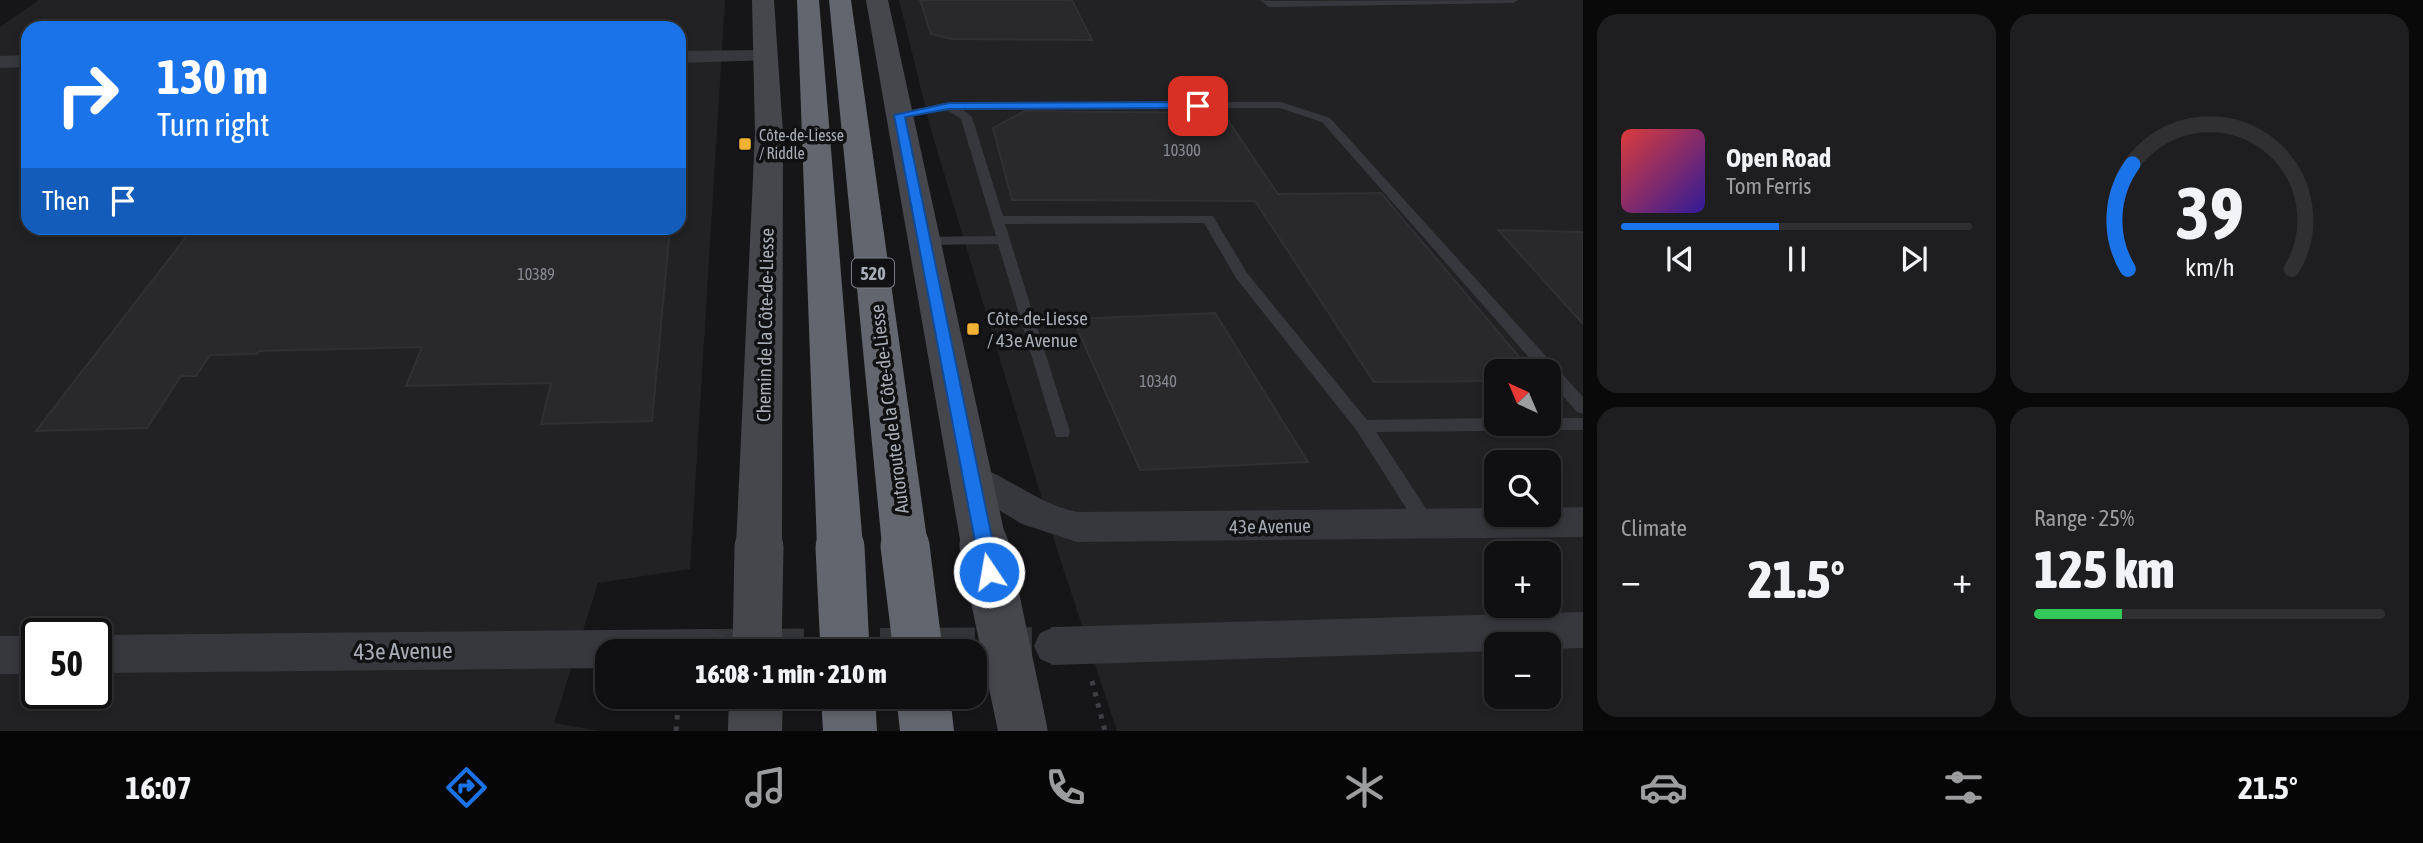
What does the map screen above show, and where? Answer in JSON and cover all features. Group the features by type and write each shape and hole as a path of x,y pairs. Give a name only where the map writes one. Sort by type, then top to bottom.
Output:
{"highway":[{"name":"Autoroute de la Côte-de-Liesse","path":"816,2 905,546 917,639"},
{"name":"Autoroute de la Côte-de-Liesse","path":"816,2 844,639"},
{"path":"849,709 850,731"},
{"path":"925,709 928,731"}],"main road":[{"name":"Chemin de la Côte-de-Liesse","path":"757,639 769,133 762,0"},
{"path":"877,0 1023,731"},
{"path":"755,731 756,709"}],"street":[{"path":"686,57 766,56"},
{"path":"0,62 21,61"},
{"name":"43e Avenue","path":"971,477 1037,517 1055,524 1077,527 1583,522"},
{"path":"1054,646 1583,630"},
{"name":"43e Avenue","path":"112,654 595,649"},
{"path":"0,655 21,654"}],"lane":[{"path":"1265,0 1269,4 1513,0"},
{"path":"899,115 949,106 1281,105 1326,120 1583,408"},
{"path":"949,106 966,117 1062,432"},
{"path":"997,220 1208,219 1241,275 1363,426 1427,524"},
{"path":"924,241 1003,240"},
{"path":"1363,426 1583,424"}],"path":[{"path":"1095,693 1105,731"},
{"path":"676,731 678,709"}],"shaded area":[{"path":"39,0 725,0 690,569 598,583 554,723 600,731 0,731 0,27"},
{"path":"899,0 1583,0 1583,731 1117,731 1060,559 931,130"}],"building":[{"path":"920,0 1072,0 1092,40 951,39 931,34"},
{"path":"1025,111 1223,113 1278,194 1381,193 1521,359 1484,359 1484,381 1374,382 1255,201 1012,200 993,128"},
{"path":"1498,230 1583,232 1583,324"},
{"path":"188,235 669,235 652,421 541,424 551,383 406,386 422,347 259,351 257,354 210,355 196,376 181,376 147,428 36,431"},
{"path":"1215,313 1308,462 1140,470 1073,319"}],"tunnel":[{"path":"987,646 1054,646"}],"place":[{"name":"Côte-de-Liesse / Riddle","path":"745,144"},
{"name":"Côte-de-Liesse / 43e Avenue","path":"973,329"}],"route":[{"path":"989,572 899,115 922,113 949,106 1198,106"}]}
